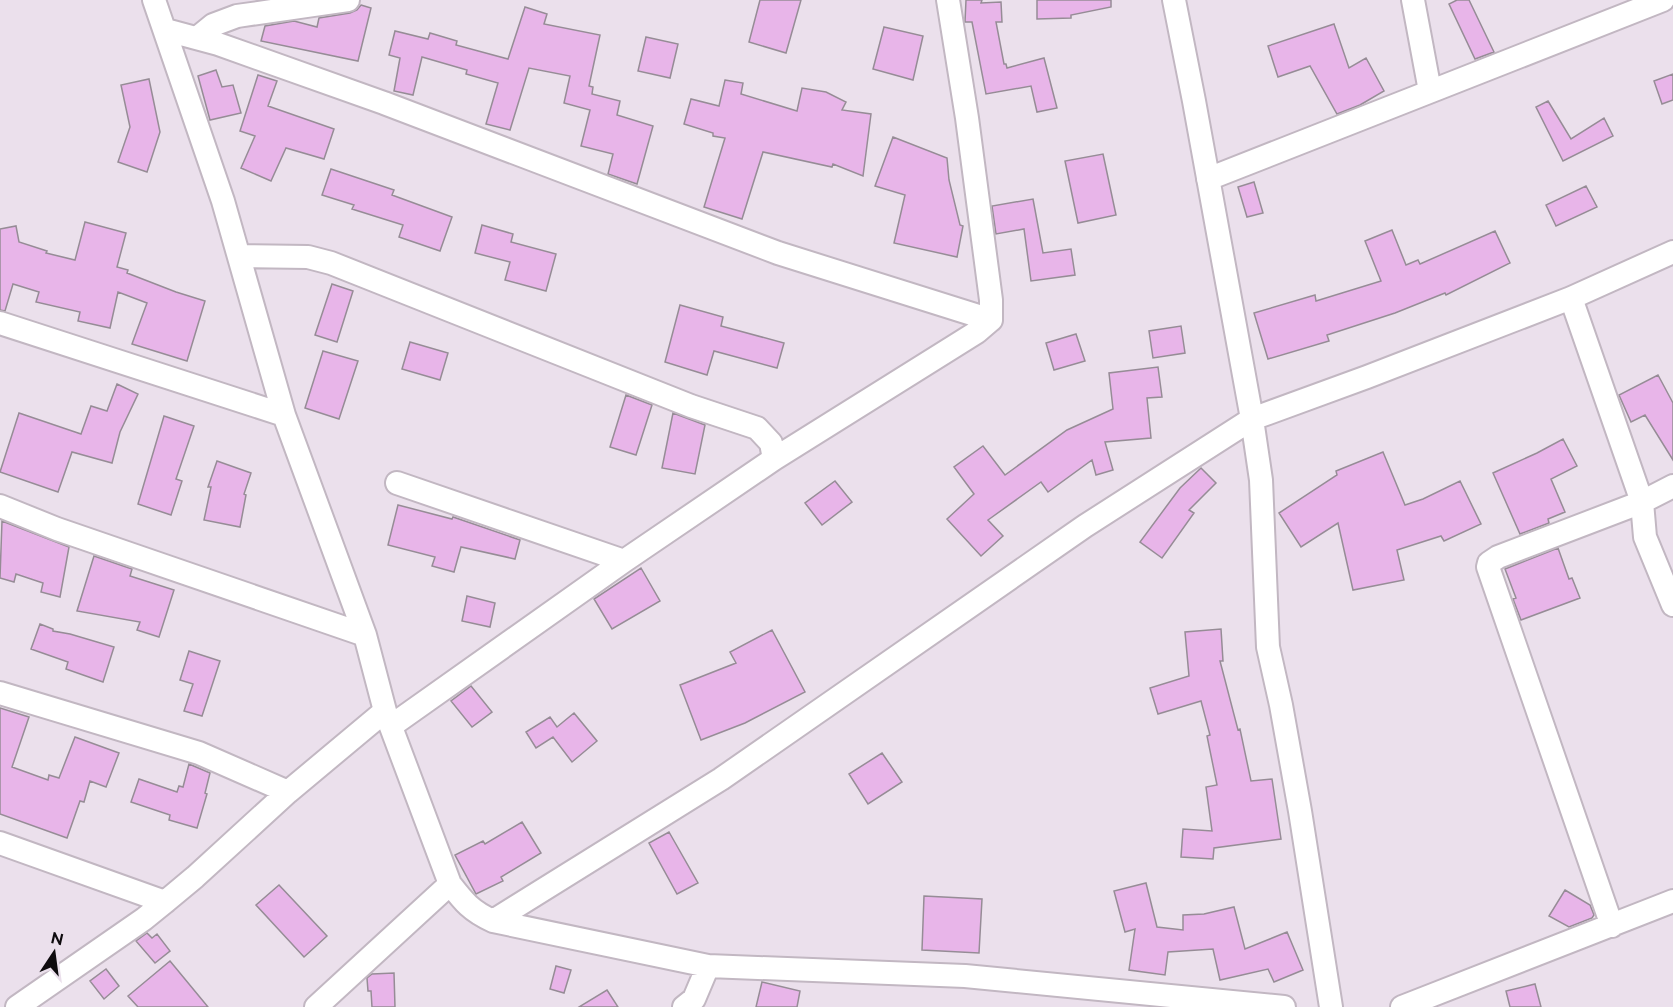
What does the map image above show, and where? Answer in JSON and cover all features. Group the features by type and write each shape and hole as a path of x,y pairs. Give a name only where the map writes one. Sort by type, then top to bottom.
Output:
{"street":[{"path":"154,0 223,201 284,415 364,635 388,719 450,884 467,906 477,914 493,921 708,966 965,976 1284,1007"},
{"path":"197,38 213,25 237,16 348,0"},
{"path":"16,1007 144,919 195,877 288,792 388,719 774,459 977,333 991,320 992,300 948,0"},
{"path":"1174,0 1252,418 1261,480 1268,647 1300,811 1331,1007"},
{"path":"1413,0 1430,91"},
{"path":"1208,179 1663,0"},
{"path":"166,30 197,38 384,103 778,253 991,320"},
{"path":"493,921 721,779 1085,526 1252,418 1367,377 1570,298 1673,252"},
{"path":"239,256 308,258 331,263 691,406 757,428 771,443 774,459"},
{"path":"1570,298 1642,502 1645,537 1673,605"},
{"path":"0,323 284,415"},
{"path":"397,483 624,561"},
{"path":"1612,926 1488,567 1489,563 1498,557 1642,502 1673,486"},
{"path":"0,506 57,529 364,635"},
{"path":"0,693 199,753 288,792"},
{"path":"0,843 165,902"},
{"path":"316,1007 450,884"},
{"path":"1402,1007 1673,901"},
{"path":"684,1007 694,999 708,966"}],"building":[{"path":"760,0 801,0 786,53 749,42"},
{"path":"966,0 982,0 981,3 1001,2 1002,22 996,22 1004,64 1007,68 1044,58 1057,108 1037,112 1031,86 986,94 972,22 965,22"},
{"path":"1037,0 1111,0 1111,7 1071,15 1071,18 1037,19"},
{"path":"1457,0 1469,0 1494,52 1475,59 1449,4"},
{"path":"361,5 371,8 358,61 261,41 265,26 294,21 317,27 319,18 350,13"},
{"path":"525,7 547,14 544,24 600,35 589,86 593,87 592,94 620,101 617,115 653,126 637,184 608,174 613,154 581,146 590,110 564,103 570,76 529,68 510,130 486,124 498,83 466,74 467,70 422,57 413,95 394,91 400,58 389,55 395,31 428,39 430,33 457,41 456,45 508,59"},
{"path":"1334,24 1349,68 1366,58 1384,91 1360,105 1337,114 1310,66 1278,77 1268,46"},
{"path":"884,27 923,36 913,80 873,69"},
{"path":"646,37 678,44 670,78 638,71"},
{"path":"216,70 222,87 233,85 241,113 210,120 198,76"},
{"path":"1673,74 1673,100 1662,104 1654,81"},
{"path":"258,75 277,81 268,106 334,129 324,159 286,148 271,181 241,168 255,136 240,131"},
{"path":"149,79 160,132 147,172 118,162 130,127 121,85"},
{"path":"725,80 743,83 741,94 797,111 802,88 826,92 846,102 842,110 871,114 863,176 833,164 832,167 763,152 742,219 704,207 725,138 713,136 713,133 684,124 691,99 719,106"},
{"path":"1548,101 1571,139 1604,118 1613,136 1563,161 1536,107"},
{"path":"893,137 947,158 949,180 960,225 963,226 957,257 894,243 905,195 875,186"},
{"path":"1103,154 1116,215 1078,223 1065,161"},
{"path":"331,169 394,190 392,195 452,217 440,251 399,237 403,225 352,209 354,205 322,195"},
{"path":"1254,182 1263,213 1247,217 1238,187"},
{"path":"1586,186 1597,207 1556,226 1546,205"},
{"path":"1033,199 1043,253 1071,249 1075,275 1031,281 1024,229 996,234 992,206"},
{"path":"85,222 126,233 117,267 176,292 205,301 187,361 132,344 147,303 118,292 110,328 78,321 80,312 36,302 39,292 13,284 5,311 0,310 0,229 16,226 19,242 47,251 46,253 75,260"},
{"path":"482,225 513,234 511,242 556,254 546,291 505,280 510,262 475,253"},
{"path":"1392,230 1406,265 1418,260 1420,264 1495,231 1510,263 1446,295 1445,293 1395,313 1327,335 1329,341 1268,359 1254,313 1315,295 1316,301 1381,281 1365,241"},
{"path":"332,284 353,291 337,342 315,335"},
{"path":"680,305 723,317 721,326 784,343 777,368 714,351 707,375 665,362"},
{"path":"1181,326 1185,353 1153,358 1149,331"},
{"path":"1076,334 1085,361 1054,370 1046,343"},
{"path":"410,342 448,353 440,380 402,369"},
{"path":"323,351 358,361 339,419 305,408"},
{"path":"1158,367 1162,397 1147,398 1151,438 1105,442 1113,470 1096,475 1092,460 1048,492 1041,482 988,520 1003,536 981,556 947,519 974,494 954,467 983,446 1005,475 1067,430 1113,409 1109,373"},
{"path":"1658,375 1673,403 1673,460 1645,415 1631,422 1619,395"},
{"path":"117,384 138,394 120,432 112,463 72,452 58,492 0,472 19,413 81,434 91,406 107,411"},
{"path":"626,395 652,405 636,455 610,447"},
{"path":"673,413 705,425 695,474 662,468"},
{"path":"164,416 194,426 176,479 182,481 171,515 138,504"},
{"path":"1563,439 1577,466 1551,479 1565,512 1548,519 1549,523 1520,534 1493,473"},
{"path":"1383,452 1405,505 1460,481 1481,524 1444,541 1441,536 1397,550 1404,580 1353,590 1338,523 1301,547 1279,513 1337,475 1336,471"},
{"path":"217,461 251,473 244,494 246,495 240,527 204,520 211,487 208,487"},
{"path":"1201,468 1216,483 1189,510 1194,513 1162,558 1140,542 1180,488"},
{"path":"835,481 852,502 822,525 805,503"},
{"path":"398,505 452,519 453,517 520,540 515,559 461,547 454,572 432,566 435,557 388,545"},
{"path":"2,521 69,547 60,597 41,592 43,583 16,574 14,582 0,578"},
{"path":"1558,548 1569,579 1572,578 1580,598 1521,620 1513,599 1516,598 1505,569"},
{"path":"94,556 132,569 130,576 174,590 159,637 137,630 140,622 77,611"},
{"path":"641,568 660,601 612,629 594,599"},
{"path":"467,596 495,603 490,627 462,621"},
{"path":"40,624 53,631 114,647 103,682 66,669 68,662 31,649"},
{"path":"1221,629 1223,661 1220,661 1238,730 1240,729 1251,781 1272,779 1281,839 1214,848 1213,859 1181,857 1183,829 1212,831 1206,787 1217,785 1207,736 1210,735 1201,701 1158,714 1150,688 1189,676 1185,632"},
{"path":"772,630 805,692 745,723 701,740 680,685 736,663 730,652"},
{"path":"189,651 220,661 202,716 184,711 193,684 180,680"},
{"path":"471,686 492,712 472,727 451,701"},
{"path":"0,708 29,717 12,767 48,780 49,775 59,778 75,737 119,753 106,787 90,781 84,802 80,801 67,838 0,814"},
{"path":"574,713 597,741 572,762 553,737 536,748 526,732 550,717 557,727"},
{"path":"882,753 902,782 868,804 849,774"},
{"path":"189,764 210,773 205,793 207,794 197,828 169,820 170,815 131,802 139,779 177,792 179,786 183,787"},
{"path":"522,822 541,853 501,877 503,881 476,894 455,855 483,841 485,844"},
{"path":"669,832 698,883 677,894 649,843"},
{"path":"1146,883 1157,927 1183,930 1183,915 1204,914 1234,907 1245,949 1287,932 1303,970 1274,982 1268,969 1220,980 1213,949 1168,952 1165,975 1129,970 1135,929 1125,932 1114,891"},
{"path":"279,885 327,936 304,957 256,905"},
{"path":"1565,890 1590,905 1594,915 1592,918 1569,927 1549,916"},
{"path":"924,896 982,899 979,953 922,950"},
{"path":"147,933 152,938 157,934 170,951 155,963 136,941"},
{"path":"170,961 208,1007 138,1007 128,996"},
{"path":"556,966 571,970 564,993 550,989"},
{"path":"106,969 119,986 104,999 90,981"},
{"path":"394,973 395,1007 372,1007 367,978 372,974"},
{"path":"762,982 800,991 797,1007 756,1007"},
{"path":"1535,984 1541,1007 1510,1007 1506,991"},
{"path":"607,990 618,1007 579,1007"}]}
